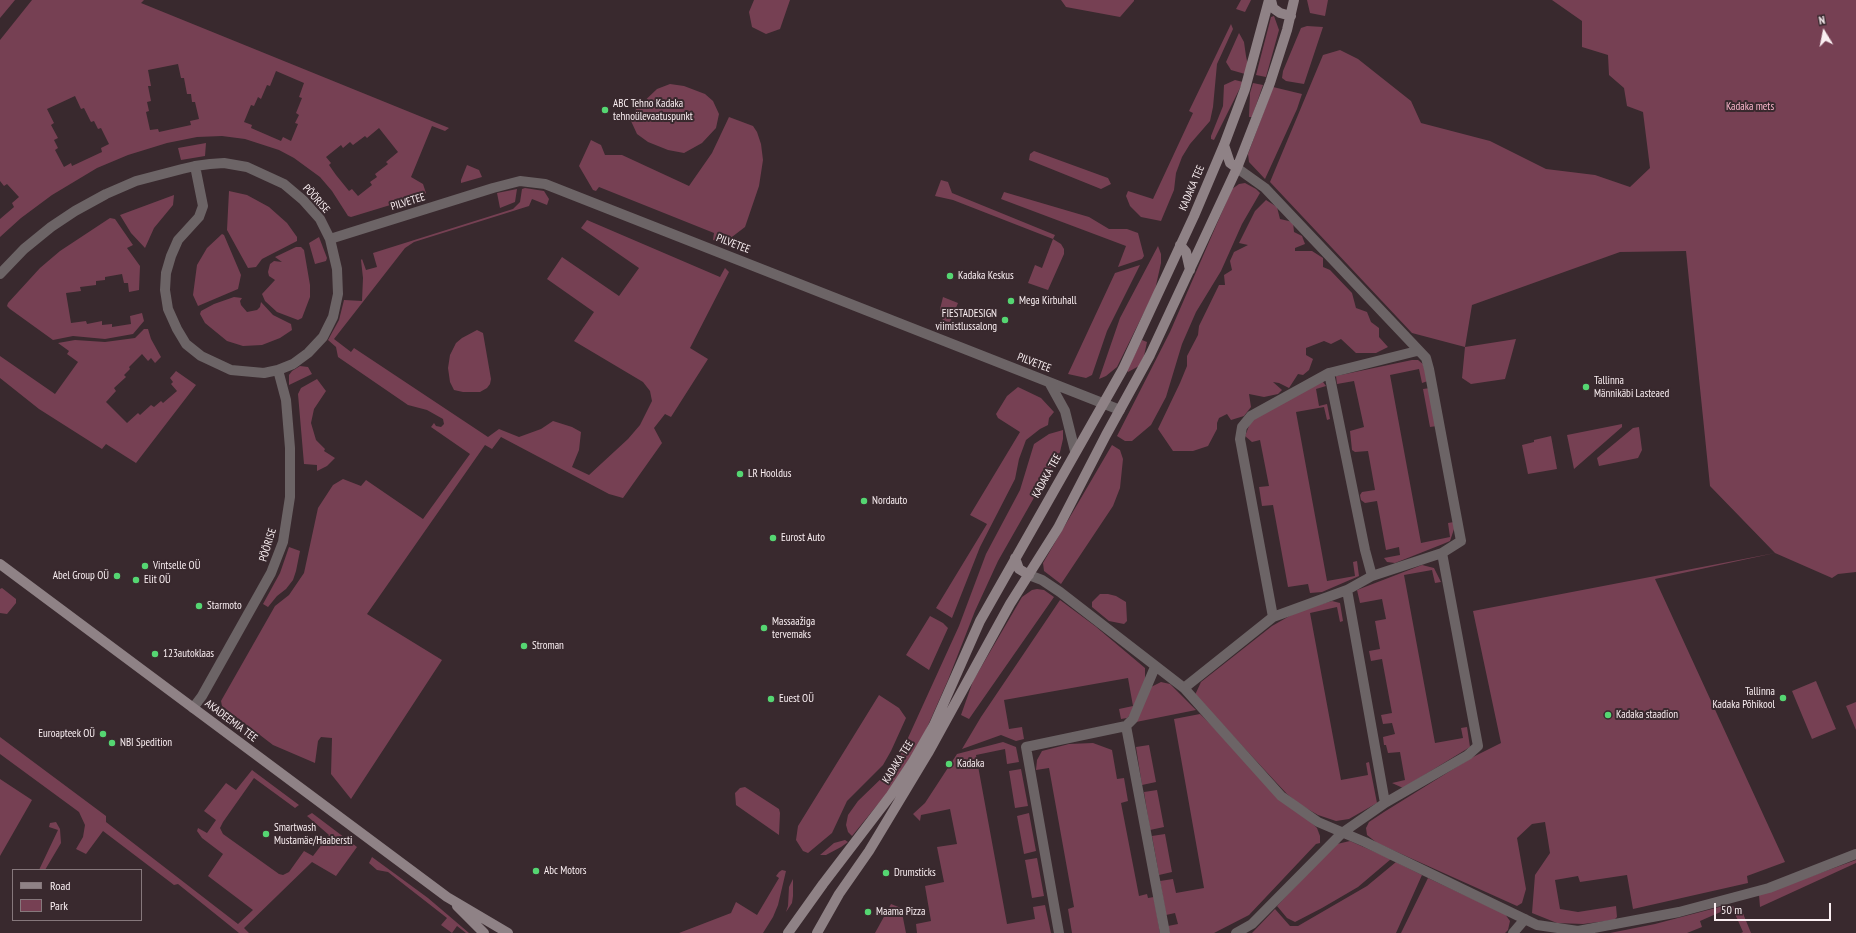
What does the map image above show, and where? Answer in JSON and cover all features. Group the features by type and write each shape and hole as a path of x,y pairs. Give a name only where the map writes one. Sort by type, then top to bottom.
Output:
{"main road":[{"path":"1270,0 1273,8 1280,13 1291,16"},
{"name":"KADAKA TEE","path":"788,933 823,884 891,795 914,760 934,725 980,621 1075,451 1123,369 1224,145 1245,89 1270,0"},
{"name":"KADAKA TEE","path":"816,933 839,894 869,851 928,753 1010,604 1058,528 1150,355 1237,168 1270,83 1291,16 1294,0"},
{"path":"1224,145 1230,163 1237,168"},
{"path":"1180,245 1186,252 1190,270"},
{"path":"1015,558 1020,569 1029,575"},
{"name":"AKADEEMIA TEE","path":"0,564 447,896 508,933"},
{"name":"AKADEEMIA TEE","path":"447,896 484,933"}],"street":[{"name":"PÖÖRISE","path":"0,274 24,249 51,227 75,211 106,194 136,181 161,173 195,166 224,163 247,167 284,184 303,200 320,219 330,239 337,269 338,294 333,317 322,337 308,353 293,364 278,370 248,372 231,370 213,363 186,344 177,329 168,309 165,290 171,256 178,240 199,217 203,206 195,166"},
{"path":"1184,688 1273,617 1347,590 1372,576 1442,553 1460,542 1426,358 1417,351 1265,188 1237,168"},
{"name":"PILVETEE","path":"330,239 493,188 520,181 533,181 556,187 1120,410"},
{"path":"1273,617 1240,439 1242,427 1251,416 1328,373 1417,351"},
{"name":"PÖÖRISE","path":"193,708 206,689 271,573 283,542 290,497 290,448 286,400 278,370"},
{"path":"1328,373 1365,550 1372,576"},
{"path":"1049,382 1065,411 1075,451"},
{"path":"1236,933 1252,924 1342,833 1385,803 1468,755 1478,746 1442,553"},
{"path":"1029,575 1042,580 1060,592 1184,688 1281,796 1318,822 1371,845 1537,925 1578,931 1626,923 1745,896 1779,885 1856,854"},
{"path":"1347,590 1385,803"},
{"path":"1058,933 1026,747 1126,726 1133,719 1156,667"},
{"path":"1126,726 1165,933"},
{"path":"1513,933 1525,919"}],"green space":[{"path":"0,0 15,0 0,18"},
{"path":"32,0 144,0 141,3 449,128 445,131 432,126 411,177 423,184 426,193 351,217 348,216 332,191 320,177 294,158 279,150 245,139 222,136 197,137 167,143 128,155 97,168 52,195 21,218 0,237 0,219 14,207 12,203 19,197 7,184 4,186 0,181 0,40","holes":["178,64 181,78 184,78 187,94 191,94 192,102 195,102 199,119 190,121 191,125 159,132 158,129 150,130 146,112 149,111 147,102 151,101 148,86 151,86 148,70","276,71 304,83 299,97 302,98 296,113 299,115 295,123 298,124 291,141 283,137 281,141 251,128 252,125 244,122 251,105 254,106 258,97 261,99 267,85 270,86","75,96 81,109 84,108 91,122 94,121 98,129 101,128 109,144 101,148 102,152 72,166 71,163 64,167 55,150 58,148 54,140 58,138 51,125 54,123 47,109","379,128 398,152 386,162 388,164 375,174 377,177 370,182 372,185 358,196 352,189 349,191 329,165 331,163 326,157 341,145 343,148 350,142 353,145 365,136 367,138"]},
{"path":"754,0 790,0 780,29 766,34 752,27 749,12"},
{"path":"1061,0 1134,1 1120,17 1066,7"},
{"path":"1241,0 1251,0 1245,12 1236,9"},
{"path":"1307,0 1328,0 1325,16 1310,13"},
{"name":"Kadaka mets","path":"1552,0 1856,0 1856,572 1838,574 1832,578 1775,553 1710,486 1686,251 1620,252 1472,305 1465,347 1412,333 1270,182 1323,55 1340,50 1358,59 1411,101 1421,123 1490,141 1546,169 1595,175 1630,187 1650,168 1643,112 1627,106 1624,88 1609,75 1608,55 1582,47 1582,21"},
{"path":"1274,16 1279,30 1266,77 1256,75 1271,17"},
{"path":"1231,24 1233,29 1217,64 1213,107 1210,121 1190,144 1182,157 1176,173 1174,190 1161,221 1141,217 1130,206 1126,196 1128,191 1153,199 1193,113 1189,111"},
{"path":"1307,26 1323,27 1304,84 1286,81 1282,78 1283,71 1301,28"},
{"path":"1239,33 1244,42 1248,66 1245,74 1231,70 1226,62"},
{"path":"1235,80 1243,82 1214,140 1211,139 1223,106 1224,85"},
{"path":"1253,83 1263,85 1252,117 1249,117 1250,93"},
{"path":"670,84 684,86 705,94 713,101 719,114 716,128 702,143 684,153 668,150 648,142 637,134 631,121 636,109 657,89"},
{"path":"1273,87 1302,94 1297,109 1265,179 1249,162 1248,154"},
{"path":"729,117 753,126 757,132 761,144 763,160 759,186 745,227 728,240 721,242 713,240 714,233 599,187 596,191 593,190 579,166 591,140 601,145 605,155 622,155 689,186 712,153"},
{"path":"206,143 205,156 181,160 178,148"},
{"path":"1034,151 1108,178 1111,184 1101,189 1029,160 1030,154"},
{"path":"467,165 479,170 482,177 461,183"},
{"path":"941,180 948,182 952,193 1055,235 1053,239 953,200 935,196"},
{"path":"1245,183 1260,193 1242,224 1221,271 1196,312 1182,344 1166,397 1151,425 1132,441 1125,441 1117,436 1170,332 1232,189 1239,184"},
{"path":"525,188 544,191 549,199 547,205 532,199 529,206 414,242 405,248 334,339 351,352 354,348 488,437 499,429 519,437 541,429 553,421 572,427 581,432 579,450 572,467 589,475 628,439 640,425 652,401 650,391 643,382 574,341 594,312 547,279 562,257 619,296 639,268 581,228 587,220 720,277 725,268 729,272 690,348 708,359 671,417 665,414 654,428 662,443 623,498 609,494 501,437 492,449 485,445 367,614 442,660 351,799 331,774 332,738 321,737 318,741 315,763 273,745 222,706 221,701 275,606 289,595 304,573 318,508 333,485 343,479 361,486 366,480 423,519 470,454 431,427 434,423 436,426 441,427 444,424 443,419 427,410 408,405 338,357 336,347 328,340 339,320 344,300 362,301 363,278 361,260 362,259 366,270 377,267 373,253 513,209 520,202 522,189"},
{"path":"517,189 515,202 500,208 497,193"},
{"path":"229,191 247,195 269,207 287,223 297,237 297,241 262,259 256,267 248,268 227,230"},
{"path":"1004,192 1089,217 1109,229 1127,229 1138,233 1144,256 1142,259 1118,267 1126,246 1001,199"},
{"path":"174,195 173,205 154,228 145,248 131,233 120,215"},
{"path":"1266,200 1277,207 1280,219 1293,222 1294,232 1302,236 1305,244 1295,248 1295,251 1312,251 1323,258 1323,267 1330,270 1352,293 1356,308 1367,312 1371,322 1379,328 1379,337 1388,347 1376,353 1356,353 1341,339 1331,344 1324,341 1306,348 1306,355 1313,359 1309,370 1303,375 1298,374 1289,388 1273,382 1282,390 1278,394 1264,397 1249,394 1251,407 1244,416 1231,420 1227,414 1219,418 1217,429 1208,446 1193,451 1173,451 1158,429 1187,366 1187,356 1198,335 1199,326 1219,285 1225,285 1224,275 1232,270 1230,261 1234,252 1248,245 1239,243 1255,211"},
{"path":"110,218 115,219 133,245 127,248 140,266 139,290 129,292 128,283 124,283 122,274 105,277 105,280 96,281 96,285 80,287 81,291 66,293 71,323 86,321 87,324 102,321 102,325 112,324 112,327 131,324 130,316 142,313 144,321 133,334 105,339 73,336 53,340 7,306 8,303 40,268 60,251"},
{"path":"222,234 224,235 241,275 238,289 198,306 193,295 197,265 207,248"},
{"path":"319,237 327,258 326,261 315,264 309,243"},
{"path":"1053,239 1061,244 1064,249 1064,254 1048,290 1028,283 1035,265 1042,268"},
{"path":"1158,246 1161,254 1161,263 1155,290 1117,367 1106,376 1099,379 1120,318"},
{"path":"296,247 301,247 304,250 310,285 310,297 302,318 298,320 277,312 265,301 262,294 275,280 269,276 268,272 270,264 274,261 282,262 275,257"},
{"path":"1140,265 1107,331 1092,375 1086,378 1068,374 1115,273"},
{"path":"234,297 242,298 240,301 241,305 247,312 257,310 260,307 261,302 273,315 291,324 292,330 280,338 262,345 243,346 227,341 205,323 200,314 201,311 214,304"},
{"path":"943,297 958,303 950,322 943,321 940,309"},
{"path":"144,329 148,329 151,339 161,357 155,363 151,358 148,361 142,354 129,367 130,369 124,375 126,377 114,388 116,391 106,402 127,423 138,413 140,415 151,405 154,407 161,401 163,403 177,391 171,384 173,382 170,378 176,371 196,385 136,463 106,444 102,449 39,409 0,378 0,356 55,394 78,362 67,354 69,351 58,343 75,340 105,342 135,338"},
{"path":"477,330 483,333 491,379 490,384 487,388 480,392 463,392 454,390 450,382 448,368 450,355 456,343"},
{"path":"1516,339 1505,379 1471,384 1462,378 1465,347"},
{"path":"1142,340 1147,342 1144,356 1139,366 1128,372 1127,370"},
{"path":"1418,360 1423,364 1428,381 1422,383 1419,369 1390,375 1421,543 1450,537 1448,523 1454,522 1454,529 1450,541 1395,563 1387,562 1384,558 1400,555 1399,547 1386,550 1377,501 1365,503 1361,500 1360,495 1362,492 1375,490 1368,451 1355,452 1352,450 1350,431 1364,427 1354,381 1337,384 1336,376"},
{"path":"300,366 308,367 312,374 289,385 289,375"},
{"path":"317,379 326,391 314,409 311,423 316,440 325,449 324,451 335,458 327,466 317,471 317,465 304,464 298,394 301,388"},
{"path":"1319,382 1323,382 1326,386 1316,389 1319,406 1327,404 1330,419 1327,420 1324,407 1296,412 1327,581 1355,576 1353,562 1357,561 1359,576 1322,592 1310,593 1308,584 1288,587 1273,505 1262,506 1259,487 1269,486 1260,440 1252,442 1245,436 1251,421"},
{"path":"1018,387 1041,398 1054,412 1049,418 1048,425 1040,429 1026,440 1019,459 1015,479 980,547 952,618 936,608 987,524 970,515 1020,432 998,418 996,414 1007,396"},
{"path":"1430,388 1437,426 1430,427 1423,389"},
{"path":"1622,424 1622,427 1574,469 1567,435"},
{"path":"1639,427 1642,450 1638,458 1599,466 1597,458 1633,428"},
{"path":"1063,430 1063,439 1060,452 998,561 975,611 948,680 922,739 887,793 852,836 848,832 846,825 848,815 858,801 897,762 959,626 986,554 1020,490 1034,444 1049,434"},
{"path":"1551,436 1557,469 1528,474 1522,445 1534,442 1534,440"},
{"path":"1112,445 1120,450 1123,459 1120,488 1113,506 1061,584 1044,571 1043,563"},
{"path":"289,547 300,551 293,580 268,607 263,604 280,573"},
{"name":"Kadaka staadion","path":"1775,553 1655,579 1785,862 1747,876 1748,883 1633,909 1627,875 1580,882 1578,876 1555,880 1560,909 1578,912 1616,906 1617,917 1614,920 1583,924 1557,923 1532,913 1535,875 1550,853 1545,822 1532,824 1517,838 1526,889 1522,903 1517,906 1377,843 1367,835 1366,828 1369,822 1471,758 1501,743 1473,611"},
{"path":"1422,565 1434,568 1441,582 1435,583 1432,570 1404,575 1435,743 1463,738 1461,728 1467,727 1470,747 1403,788 1392,783 1405,780 1400,752 1388,753 1386,745 1384,745 1383,737 1395,734 1392,723 1383,724 1381,715 1392,713 1382,659 1371,661 1369,651 1380,649 1375,621 1386,619 1382,599 1360,603 1357,590"},
{"path":"2,588 16,599 16,603 7,614 0,613 0,589"},
{"path":"1032,590 1044,590 1054,597 969,719 961,715 973,681 1022,597"},
{"path":"1100,594 1116,596 1126,602 1127,621 1124,624 1109,621 1092,607 1092,602"},
{"path":"1060,600 1095,626 1145,668 1145,680 1131,714 1127,718 1121,719 1119,709 1133,706 1128,678 1004,700 1009,729 1022,727 1024,739 1016,741 1001,735 962,749 981,717"},
{"path":"1332,601 1340,603 1343,621 1340,622 1337,607 1310,613 1341,780 1368,775 1366,763 1369,762 1377,803 1349,819 1336,821 1318,815 1299,804 1287,794 1195,695 1201,682 1272,626 1300,610"},
{"path":"930,616 943,623 948,628 929,670 906,655"},
{"path":"1816,681 1836,729 1812,739 1792,691"},
{"path":"1161,682 1170,684 1196,710 1136,722 1151,687"},
{"path":"879,695 899,708 906,718 891,751 883,765 847,801 832,833 808,853 803,851 796,840 798,826"},
{"path":"1856,702 1856,730 1846,706"},
{"path":"1200,714 1317,828 1320,836 1320,843 1316,844 1249,915 1214,933 1170,933 1168,926 1178,924 1175,913 1166,915 1160,881 1173,879 1176,893 1204,888 1174,719"},
{"path":"0,737 106,816 106,822 238,924 253,910 208,876 223,854 202,838 197,831 198,828 207,833 216,820 204,811 226,783 236,790 252,770 299,805 295,808 254,778 220,828 223,834 279,874 283,875 289,872 304,851 313,856 329,835 307,816 312,813 357,847 336,876 312,862 244,928 249,933 239,933 178,884 174,885 103,831 86,854 76,849 83,837 85,825 79,812 0,754"},
{"path":"1003,742 1016,747 1019,762 1007,764 1005,749 976,755 1007,924 1035,919 1033,907 1045,905 1051,933 917,933 916,924 931,921 925,886 944,882 937,847 957,844 950,809 921,815 920,821 913,814 925,803 957,754"},
{"path":"1093,743 1112,750 1117,779 1124,778 1128,801 1121,803 1139,896 1147,894 1148,898 1154,897 1160,933 1072,933 1068,909 1074,907 1049,768 1036,770 1037,760 1042,751 1069,744"},
{"path":"1149,745 1156,782 1142,785 1136,747"},
{"path":"1021,769 1028,806 1015,808 1009,771"},
{"path":"0,779 32,800 0,856"},
{"path":"745,787 779,809 779,835 736,805 735,793 740,788"},
{"path":"1157,790 1164,827 1150,830 1144,792"},
{"path":"1029,813 1036,851 1024,854 1017,816"},
{"path":"56,822 60,829 61,843 46,869 39,869 58,830 49,827 50,823"},
{"path":"1165,834 1172,872 1159,875 1152,836"},
{"path":"845,840 848,842 841,847 826,855 820,855 834,843"},
{"path":"1350,841 1391,859 1358,887 1322,908 1295,922 1287,918 1277,906 1331,848 1337,844"},
{"path":"372,857 428,898 469,933 466,933 457,926 452,933 441,925 447,918 388,872 377,870 369,863"},
{"path":"1037,858 1044,896 1032,898 1025,860"},
{"path":"1856,860 1856,863 1760,907 1759,895"},
{"path":"1396,862 1422,875 1396,933 1252,933 1275,909 1290,926 1298,926 1367,886"},
{"path":"782,870 786,871 778,905 773,917 763,933 679,933 731,913 736,902 757,915 779,878 776,876"},
{"path":"1428,878 1505,914 1510,921 1508,930 1505,933 1401,933"},
{"path":"793,879 792,903 786,912 788,906 789,887"},
{"path":"891,904 901,908 906,933 875,933"},
{"path":"1727,905 1735,907 1742,911 1751,933 1741,933 1743,932 1732,907 1700,921 1702,927 1687,933 1610,933 1655,924"}],"place":[{"name":"ABC Tehno Kadaka tehnoülevaatuspunkt","path":"605,110"},
{"name":"Kadaka Keskus","path":"950,276"},
{"name":"Mega Kirbuhall","path":"1011,301"},
{"name":"FIESTADESIGN viimistlussalong","path":"1005,320"},
{"name":"Tallinna Männikäbi Lasteaed","path":"1586,387"},
{"name":"LR Hooldus","path":"740,474"},
{"name":"Nordauto","path":"864,501"},
{"name":"Eurost Auto","path":"773,538"},
{"name":"Vintselle OÜ","path":"145,566"},
{"name":"Abel Group OÜ","path":"117,576"},
{"name":"Elit OÜ","path":"136,580"},
{"name":"Starmoto","path":"199,606"},
{"name":"Massaažiga tervemaks","path":"764,628"},
{"name":"Stroman","path":"524,646"},
{"name":"123autoklaas","path":"155,654"},
{"name":"Tallinna Kadaka Põhikool","path":"1783,698"},
{"name":"Euest OÜ","path":"771,699"},
{"name":"Kadaka staadion","path":"1608,715"},
{"name":"Euroapteek OÜ","path":"103,734"},
{"name":"NBI Spedition","path":"112,743"},
{"name":"Kadaka","path":"949,764"},
{"name":"Smartwash Mustamäe/Haabersti","path":"266,834"},
{"name":"Abc Motors","path":"536,871"},
{"name":"Drumsticks","path":"886,873"},
{"name":"Maama Pizza","path":"868,912"}]}
